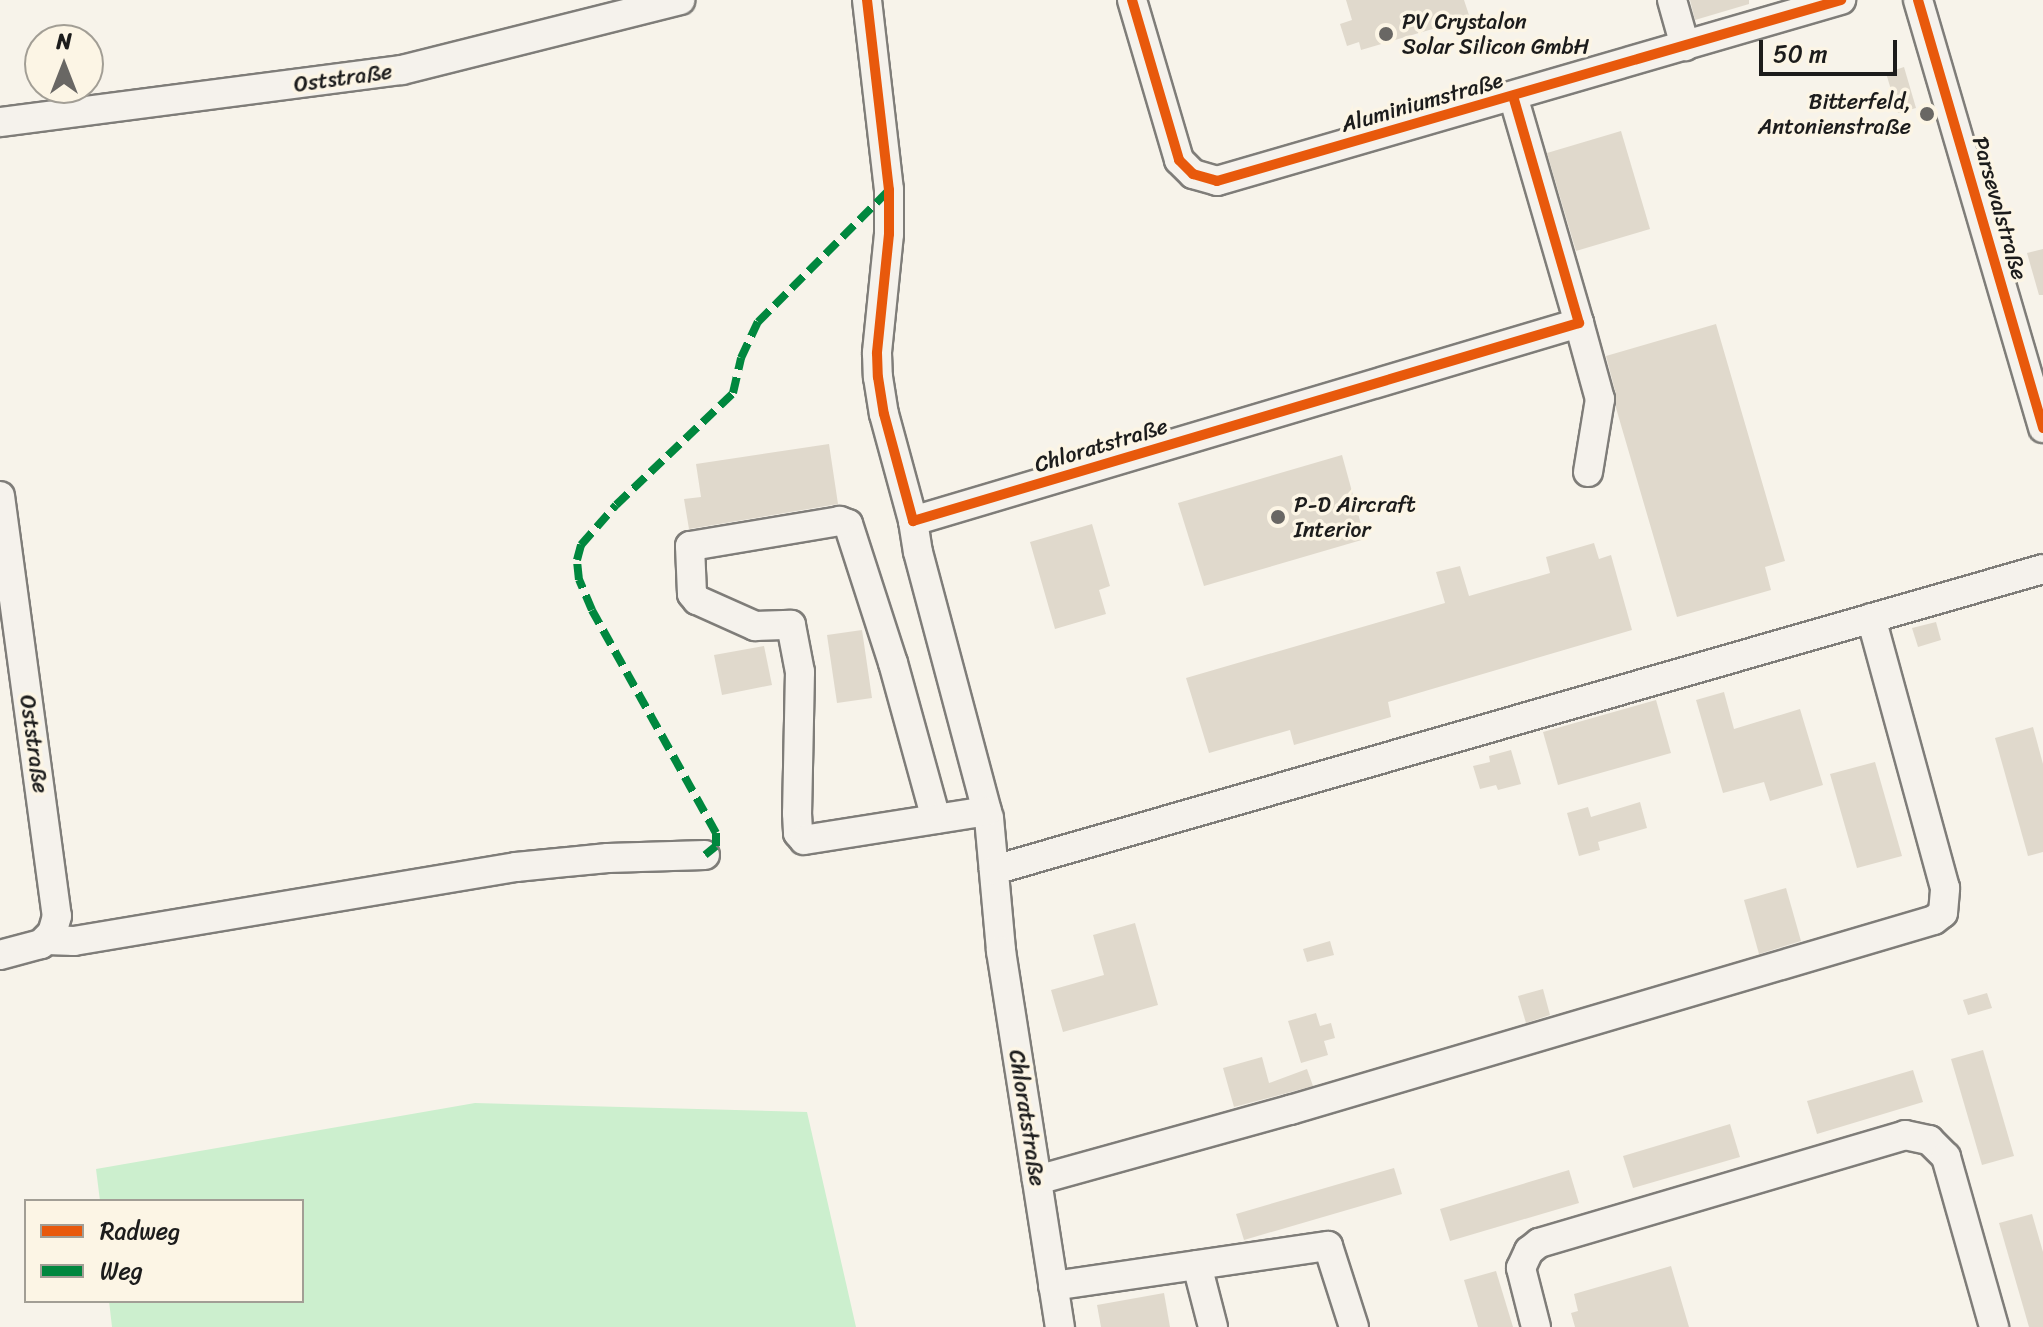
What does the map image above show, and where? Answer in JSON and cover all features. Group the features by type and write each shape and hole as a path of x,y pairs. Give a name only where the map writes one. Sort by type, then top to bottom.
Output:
{"street":[{"name":"Oststraße","path":"0,122 402,70 680,0"},
{"name":"Chloratstraße","path":"867,0 889,190 889,234 877,353 878,377 918,552 987,811 1001,951 1060,1327"},
{"name":"Aluminiumstraße","path":"1132,0 1179,160 1193,174 1209,180 1226,180 1841,0"},
{"path":"1672,0 1685,46"},
{"name":"Parsevalstraße","path":"1918,0 2041,413"},
{"path":"1513,96 1600,399 1588,472"},
{"name":"Chloratstraße","path":"913,521 1579,323"},
{"name":"Oststraße","path":"0,496 56,907 56,925 47,940"},
{"path":"936,819 897,677 848,524 840,521 690,546 687,549 692,594 697,600 755,626 791,625 800,672 797,813 798,833 804,840 987,811"},
{"path":"994,870 2043,569"},
{"path":"1038,1189 1290,1110 1934,920 1943,913 1945,888 1871,618"},
{"path":"0,955 28,950 47,940 74,941 516,867 608,858 705,855"},
{"path":"1536,1327 1521,1268 1529,1251 1539,1243 1905,1135 1929,1140 1946,1157 1994,1327"},
{"path":"1053,1286 1328,1246 1354,1327"},
{"path":"1197,1265 1213,1327"}],"green space":[{"path":"475,1103 807,1112 856,1327 112,1327 109,1303 304,1303 304,1199 100,1199 96,1169"}],"building":[{"name":"PV Crystalon Solar Silicon GmbH","path":"1346,0 1464,0 1470,18 1361,50 1359,42 1347,46 1340,24 1352,20"},
{"path":"1690,0 1749,0 1749,4 1695,20"},
{"path":"1904,67 1916,108 1898,113 1886,73"},
{"path":"1621,131 1650,229 1576,251 1547,153"},
{"path":"2043,249 2043,295 2039,295 2027,253"},
{"path":"1716,324 1785,561 1765,567 1771,590 1677,617 1616,408 1616,394 1606,356"},
{"path":"829,444 838,504 689,529 684,499 701,497 696,464"},
{"path":"1342,455 1365,539 1204,586 1178,503"},
{"path":"1092,524 1110,586 1099,590 1106,614 1055,629 1030,542"},
{"path":"1594,543 1599,559 1611,555 1632,630 1388,702 1391,717 1294,745 1290,730 1209,753 1186,678 1445,603 1436,572 1460,566 1469,596 1550,573 1546,557"},
{"path":"1936,622 1941,640 1918,647 1912,628"},
{"path":"862,630 872,698 837,703 827,635"},
{"path":"764,646 772,685 722,695 714,655"},
{"path":"1724,692 1734,729 1800,709 1823,785 1770,801 1764,782 1723,793 1696,700"},
{"path":"1656,700 1671,753 1558,785 1543,732"},
{"path":"2033,727 2043,764 2043,852 2028,856 1995,738"},
{"path":"1511,750 1521,784 1498,790 1496,785 1480,789 1473,766 1490,762 1489,756"},
{"path":"1875,762 1902,856 1857,868 1830,774"},
{"path":"1640,802 1647,828 1598,842 1600,850 1579,856 1567,813 1588,807 1591,817"},
{"path":"1786,888 1801,941 1759,954 1744,900"},
{"path":"1135,923 1158,1005 1063,1032 1051,990 1104,975 1093,935"},
{"path":"1330,941 1334,955 1307,962 1303,949"},
{"path":"1543,989 1550,1015 1526,1023 1518,996"},
{"path":"1987,993 1992,1008 1968,1015 1963,1000"},
{"path":"1316,1013 1320,1026 1331,1023 1335,1038 1324,1041 1328,1055 1301,1063 1288,1021"},
{"path":"1983,1050 2014,1156 1982,1165 1951,1059"},
{"path":"1262,1057 1269,1083 1307,1069 1313,1086 1234,1107 1223,1068"},
{"path":"1913,1070 1923,1102 1817,1134 1807,1101"},
{"path":"1730,1124 1740,1157 1633,1188 1623,1156"},
{"path":"1394,1168 1402,1194 1244,1240 1236,1214"},
{"path":"1569,1170 1579,1203 1450,1241 1440,1209"},
{"path":"2032,1214 2043,1252 2043,1327 2029,1327 1999,1223"},
{"path":"1671,1266 1689,1327 1575,1327 1571,1313 1578,1311 1574,1294"},
{"path":"1496,1271 1513,1327 1478,1327 1464,1280"},
{"path":"1164,1293 1170,1327 1101,1327 1097,1305"}],"marked path":[{"path":"705,855 716,846 716,833 592,610 579,580 577,560 581,545 616,505 733,393 741,358 758,322 889,190"}],"cycle path":[{"path":"867,0 889,190 889,234 877,353 878,377 884,414 913,521 1579,323 1513,96"},
{"path":"1132,0 1179,160 1193,174 1217,181 1841,0"},
{"path":"1918,0 2043,428"}],"place":[{"name":"PV Crystalon Solar Silicon GmbH","path":"1386,34"},
{"name":"Bitterfeld, Antonienstraße","path":"1927,114"},
{"name":"P-D Aircraft Interior","path":"1278,517"}]}
